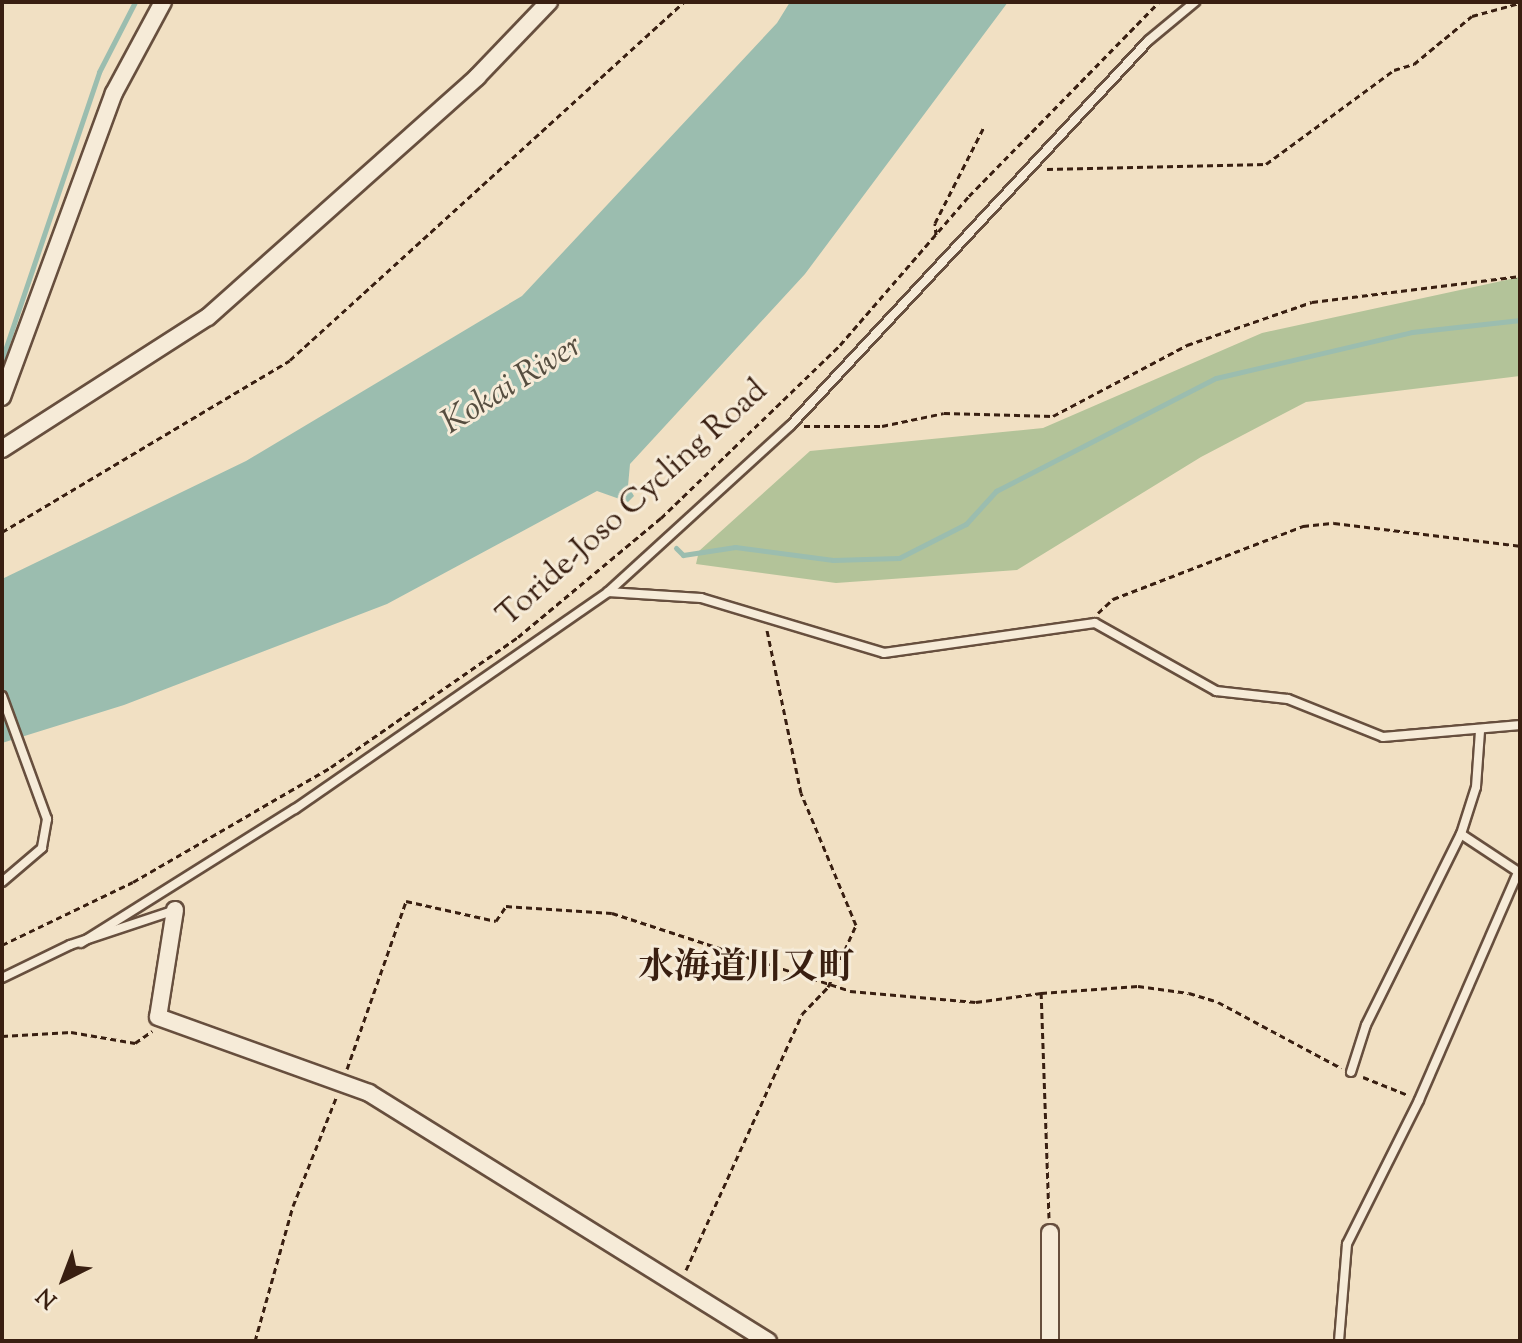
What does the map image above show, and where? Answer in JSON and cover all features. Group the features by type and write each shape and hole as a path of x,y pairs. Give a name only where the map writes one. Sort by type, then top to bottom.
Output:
{"street":[{"path":"2,397 114,93 163,2"},
{"path":"2,449 208,317 477,77 549,2"},
{"path":"175,910 158,1017 343,1081 425,1125 768,1341"},
{"path":"1050,1233 1050,1341"}],"lane":[{"path":"81,943 295,809 608,592 790,426 1149,40 1195,2"},
{"path":"608,592 701,598 884,653 1087,624 1117,633 1216,691 1288,699 1383,737 1443,727 1480,731 1520,725"},
{"path":"2,696 44,804 46,835 31,861 2,882"},
{"path":"1351,1072 1366,1025 1461,834 1476,787 1480,731"},
{"path":"1339,1341 1347,1244 1419,1100 1519,872 1461,834"},
{"path":"2,978 81,943 175,910"}],"path":[{"path":"2,532 290,360 684,2"},
{"name":"Toride-Joso Cycling Road","path":"2,945 133,882 331,767 518,637 760,424 840,345 936,235 1159,2"},
{"path":"1037,173 1050,167 1266,164 1394,70 1414,64 1472,16 1520,3"},
{"path":"936,235 935,223 984,127"},
{"path":"790,426 882,426 944,413 1053,416 1187,345 1312,302 1520,276"},
{"path":"1087,624 1113,599 1303,526 1334,523 1520,546"},
{"path":"679,1284 802,1014 828,987 856,925 801,793 764,617"},
{"path":"255,1341 293,1206 343,1081 406,901 496,921 506,906 612,913 828,987 976,1002 1041,993 1138,986 1189,993 1218,1002 1279,1040 1419,1100"},
{"path":"1041,993 1050,1233"},
{"path":"2,1036 71,1032 135,1043 149,1036 158,1017"}],"shaded area":[{"path":"1520,277 1520,376 1306,402 1201,457 1017,570 836,583 696,564 699,551 810,451 1043,428 1262,333"}],"water":[{"name":"Kokai River","path":"790,2 1008,2 805,274 630,464 628,486 634,496 628,502 597,491 387,604 124,705 2,743 2,579 246,461 522,296 777,23"}],"waterway":[{"path":"2,359 99,72 135,2"},
{"path":"676,548 683,555 735,547 833,560 899,558 966,524 996,491 1216,378 1412,332 1520,320"}],"district":[{"name":"水海道川又町","path":"746,970"}]}
